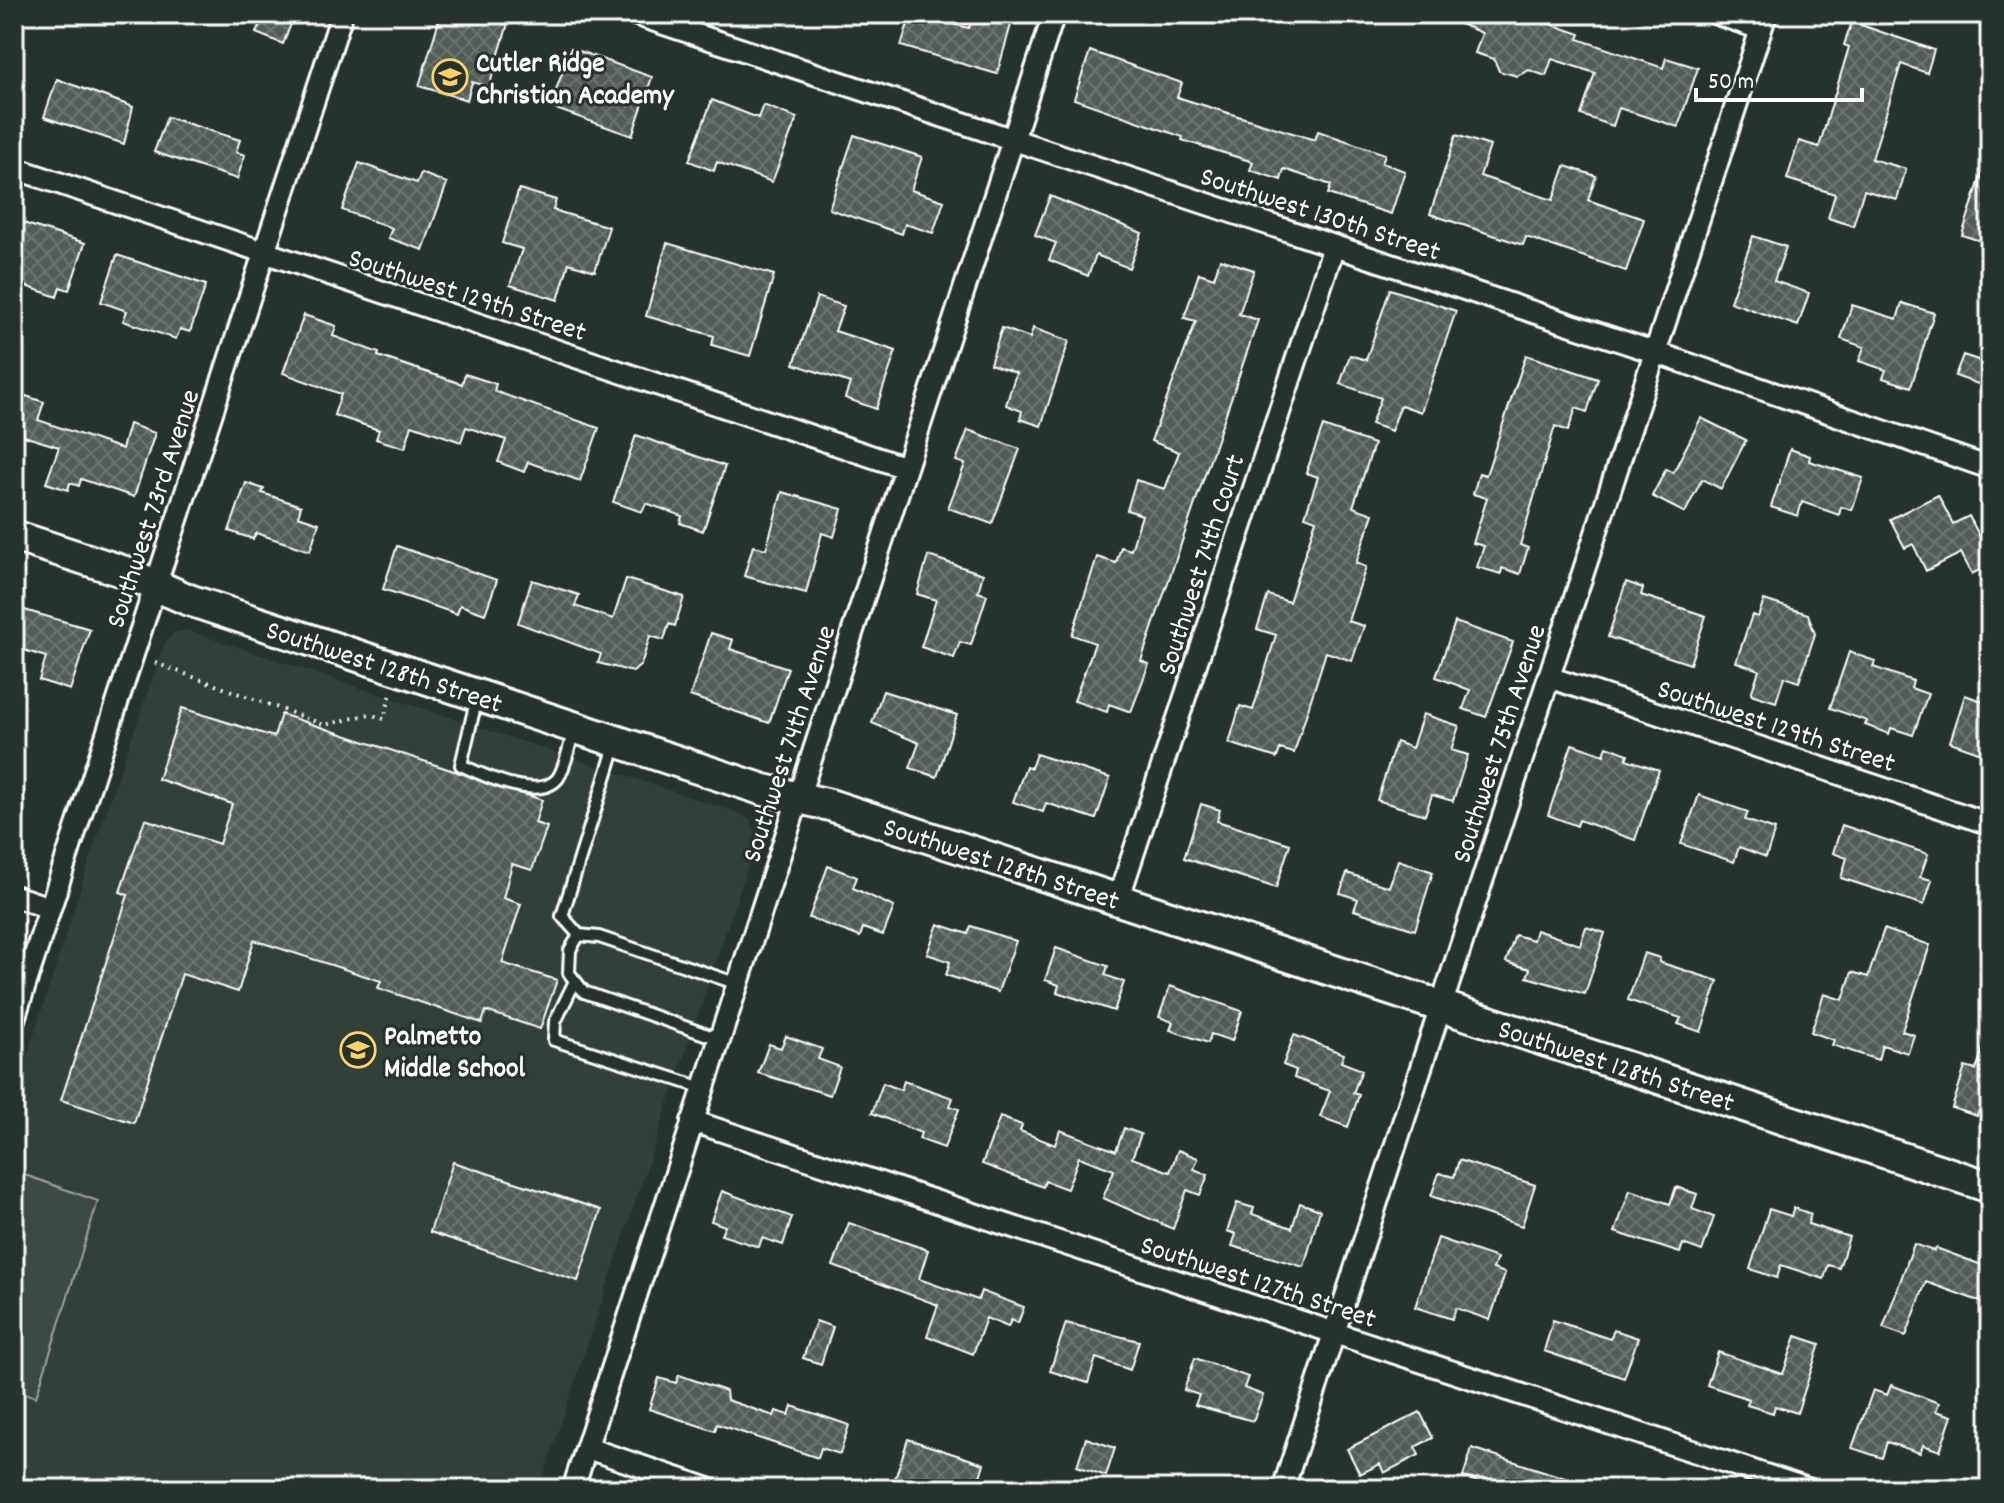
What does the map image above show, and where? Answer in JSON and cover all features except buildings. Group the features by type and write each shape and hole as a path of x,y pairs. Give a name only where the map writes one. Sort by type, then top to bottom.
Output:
{"street":[{"name":"Southwest 73rd Avenue","path":"14,1019 342,14"},
{"name":"Southwest 130th Street","path":"634,14 1654,352 1990,468"},
{"name":"Southwest 74th Avenue","path":"573,1489 1054,14"},
{"path":"1717,14 1763,21"},
{"name":"Southwest 75th Avenue","path":"1283,1489 1763,21"},
{"name":"Southwest 129th Street","path":"14,168 906,468"},
{"name":"Southwest 74th Court","path":"1118,900 1334,246"},
{"name":"Southwest 128th Street","path":"14,536 155,585 189,600 616,741 1118,900 1990,1187"},
{"name":"Southwest 129th Street","path":"1548,677 1990,824"},
{"path":"14,896 50,908"},
{"name":"Southwest 127th Street","path":"692,1121 1808,1489"},
{"path":"587,1448 709,1489"}],"lane":[{"path":"478,695 461,765 522,788 547,786 558,778 575,727"},
{"path":"616,741 562,916 579,935 599,937 738,984"},
{"path":"579,935 570,950 569,973 584,992 719,1039"},
{"path":"575,981 555,1022 554,1040 703,1088"}],"path":[{"path":"155,663 325,725 370,714 384,719 391,692"}],"shaded area":[{"name":"Palmetto Middle School","path":"186,630 738,813 750,820 758,836 539,1489 14,1489 14,1097 93,849 164,645 173,633"},
{"path":"14,1171 98,1201 36,1397 14,1390"}],"place":[{"name":"Cutler Ridge Christian Academy","path":"450,77"},
{"name":"Palmetto Middle School","path":"358,1050"}]}
